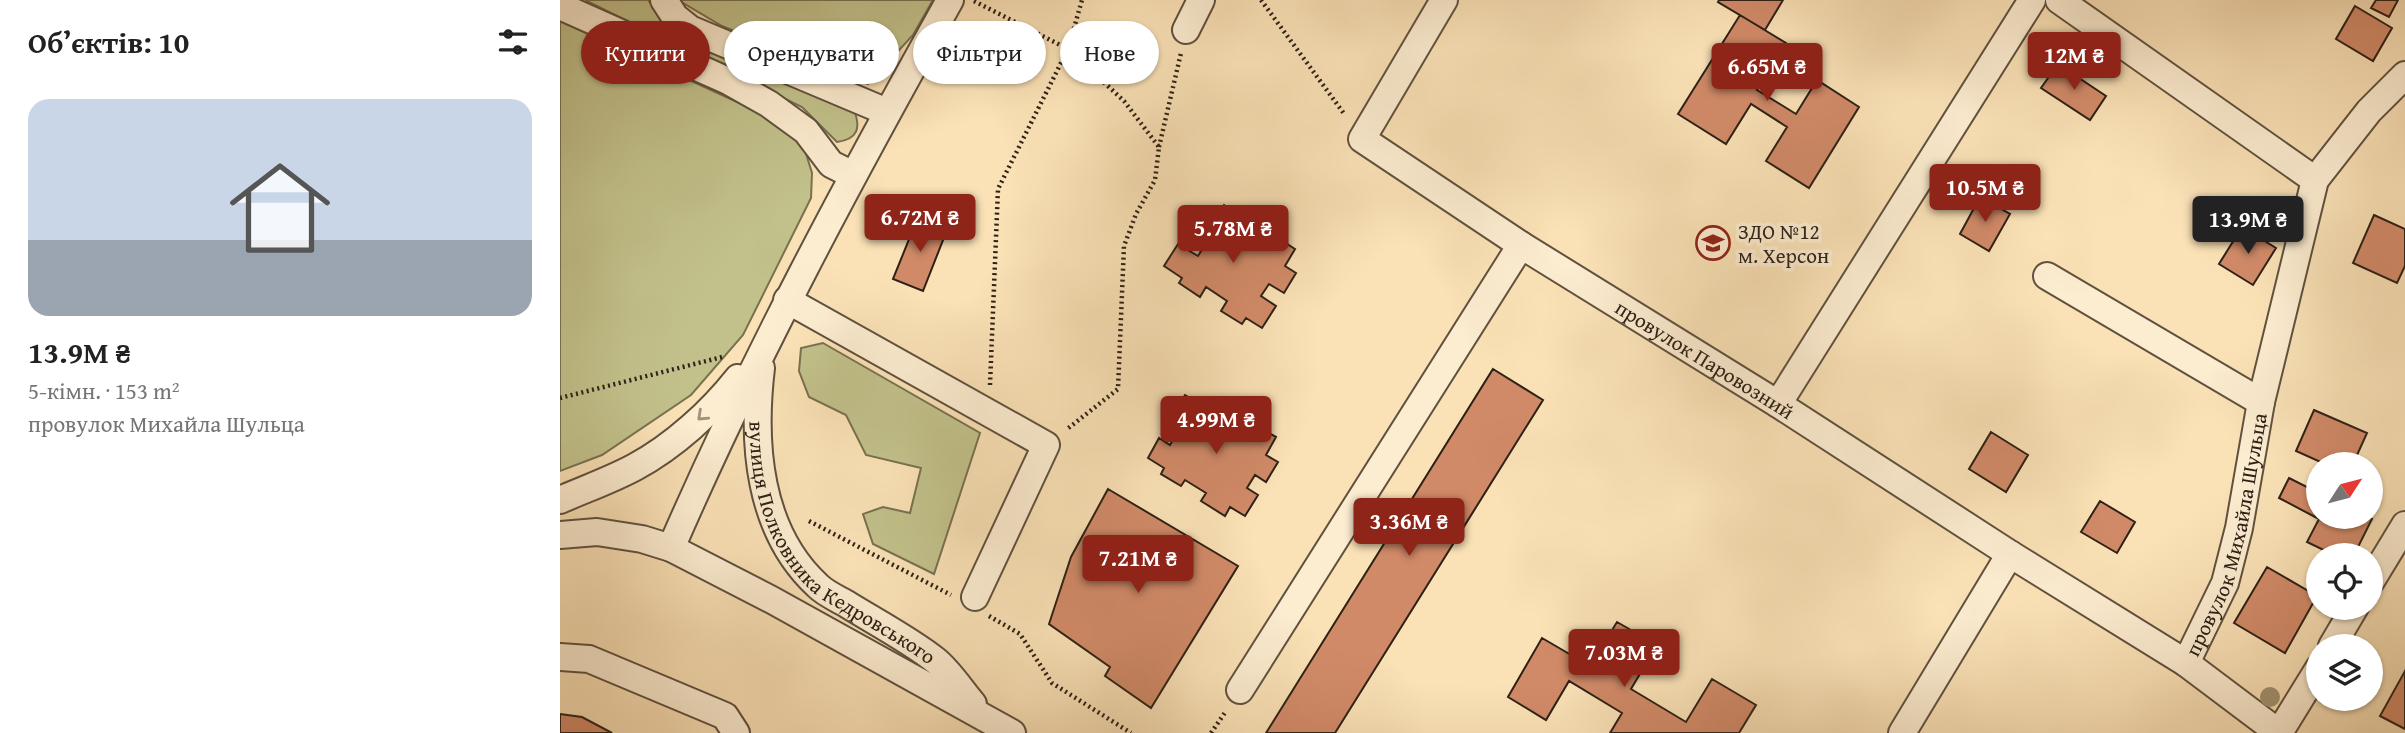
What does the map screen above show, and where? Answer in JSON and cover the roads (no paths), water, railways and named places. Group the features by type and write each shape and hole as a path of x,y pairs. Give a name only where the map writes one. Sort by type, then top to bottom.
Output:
{"street":[{"path":"664,0 676,17 690,29 887,112"},
{"name":"вулиця Полковника Кедровського","path":"671,548 763,346 887,112 950,0"},
{"path":"1186,30 1201,0"},
{"name":"провулок Паровозний","path":"1444,0 1362,139 1521,245 1778,404 2010,554 2186,663 2279,733"},
{"path":"1778,404 2032,0"},
{"path":"2059,0 2315,180"},
{"path":"560,6 728,81 769,104 806,131 831,164 853,175"},
{"name":"провулок Михайла Шульца","path":"2186,663 2225,583 2239,528 2262,402 2315,180 2370,111 2405,75"},
{"path":"1240,690 1521,245"},
{"name":"провулок Михайла Шульца","path":"2047,276 2262,402"},
{"path":"787,300 1046,445 973,601"},
{"name":"вулиця Полковника Кедровського","path":"560,500 636,467 681,435 724,396 763,346"},
{"name":"вулиця Полковника Кедровського","path":"763,346 757,405 760,467 774,522 795,558 818,586 936,660 984,715"},
{"path":"2383,561 2405,525"},
{"path":"560,535 597,532 642,539 671,548 984,715 1012,733"},
{"path":"1902,733 2010,554"},
{"path":"560,657 589,659 724,716 736,733"},
{"path":"2279,733 2306,689"}],"place":[{"name":"ЗДО №12 м. Херсон","path":"1713,243"}]}
